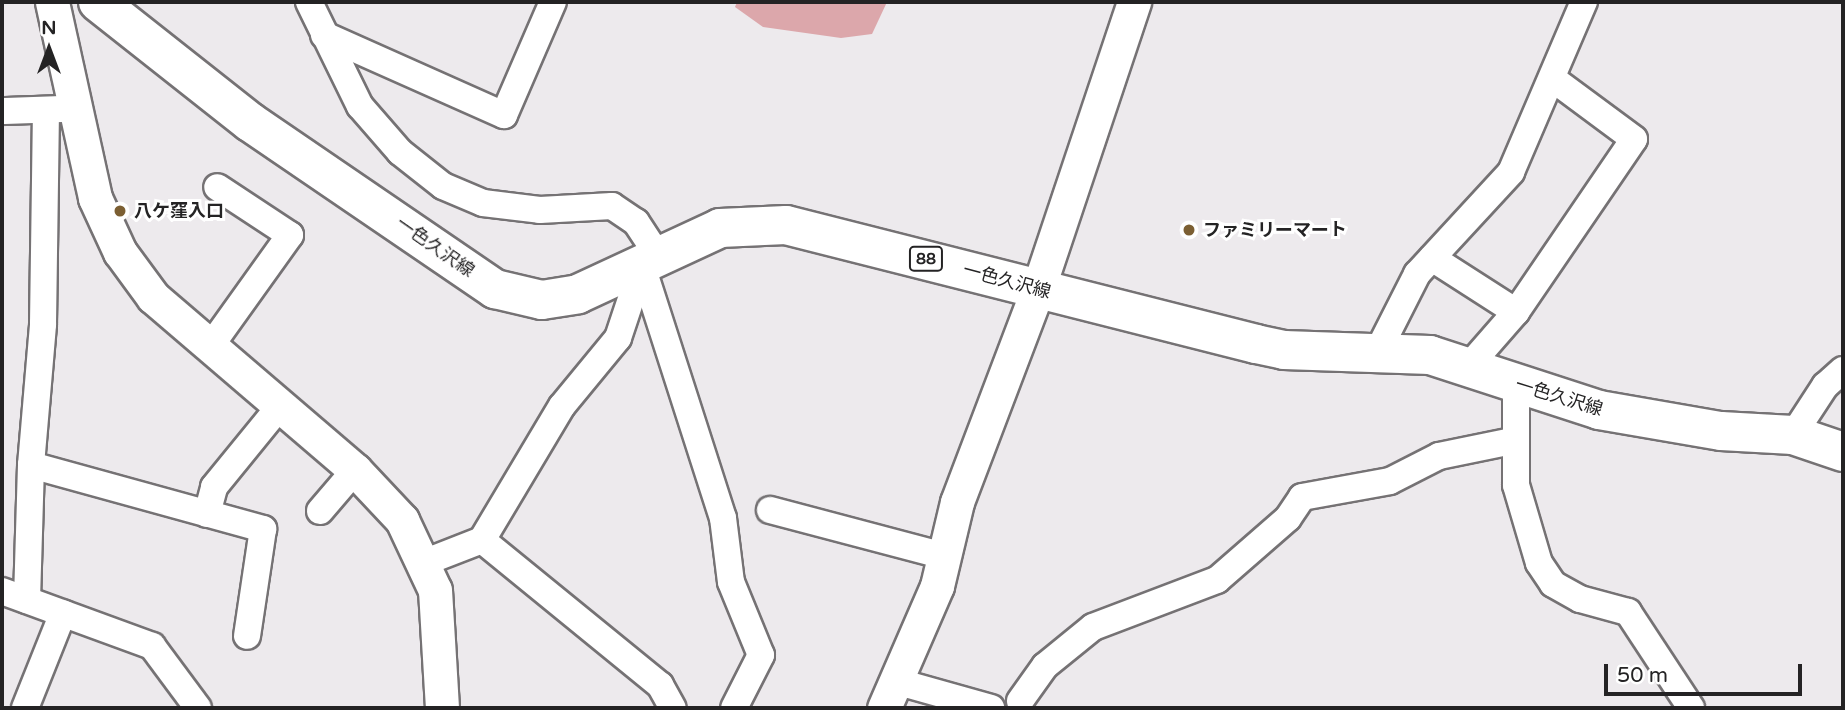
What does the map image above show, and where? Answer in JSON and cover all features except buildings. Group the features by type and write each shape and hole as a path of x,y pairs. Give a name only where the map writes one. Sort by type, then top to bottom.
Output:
{"main road":[{"name":"一色久沢線","path":"97,2 250,122 495,289 542,300 578,294 720,228 786,225 1284,350 1430,355 1599,410 1721,431 1793,435 1843,452"}],"street":[{"path":"27,600 31,465 60,109 52,2"},
{"path":"309,2 360,106 400,152 443,187 483,203 540,210 612,206 636,222 650,262 723,518 731,582 761,655 734,708"},
{"path":"991,708 889,695 937,586 974,453 1038,289 1134,2"},
{"path":"1377,354 1417,274 1511,173 1584,2"},
{"path":"324,35 503,116 550,3"},
{"path":"1468,367 1516,312 1634,139 1553,79"},
{"path":"2,111 60,109"},
{"path":"60,109 95,198 120,252 153,297 212,344 355,470 402,520 435,590 442,708"},
{"path":"212,344 290,235 217,187"},
{"path":"1432,258 1516,312"},
{"path":"423,563 482,540 562,406 618,338 650,262"},
{"path":"1793,435 1825,386 1843,370"},
{"path":"1516,384 1513,441 1516,485 1539,563 1553,584 1580,598 1628,612 1691,708"},
{"path":"207,514 214,487 280,406"},
{"path":"1022,706 1045,666 1093,627 1217,580 1287,518 1302,497 1390,481 1439,456 1513,441"},
{"path":"31,465 263,529 247,636"},
{"path":"320,511 355,470"},
{"path":"770,510 944,556"},
{"path":"482,540 660,685 673,708"},
{"path":"2,591 152,646 198,708"},
{"path":"25,708 64,612"}],"shaded area":[{"path":"737,2 887,2 872,34 841,38 763,27 735,7"}],"place":[{"name":"八ケ窪入口","path":"120,211"},
{"name":"ファミリーマート","path":"1189,230"}]}
